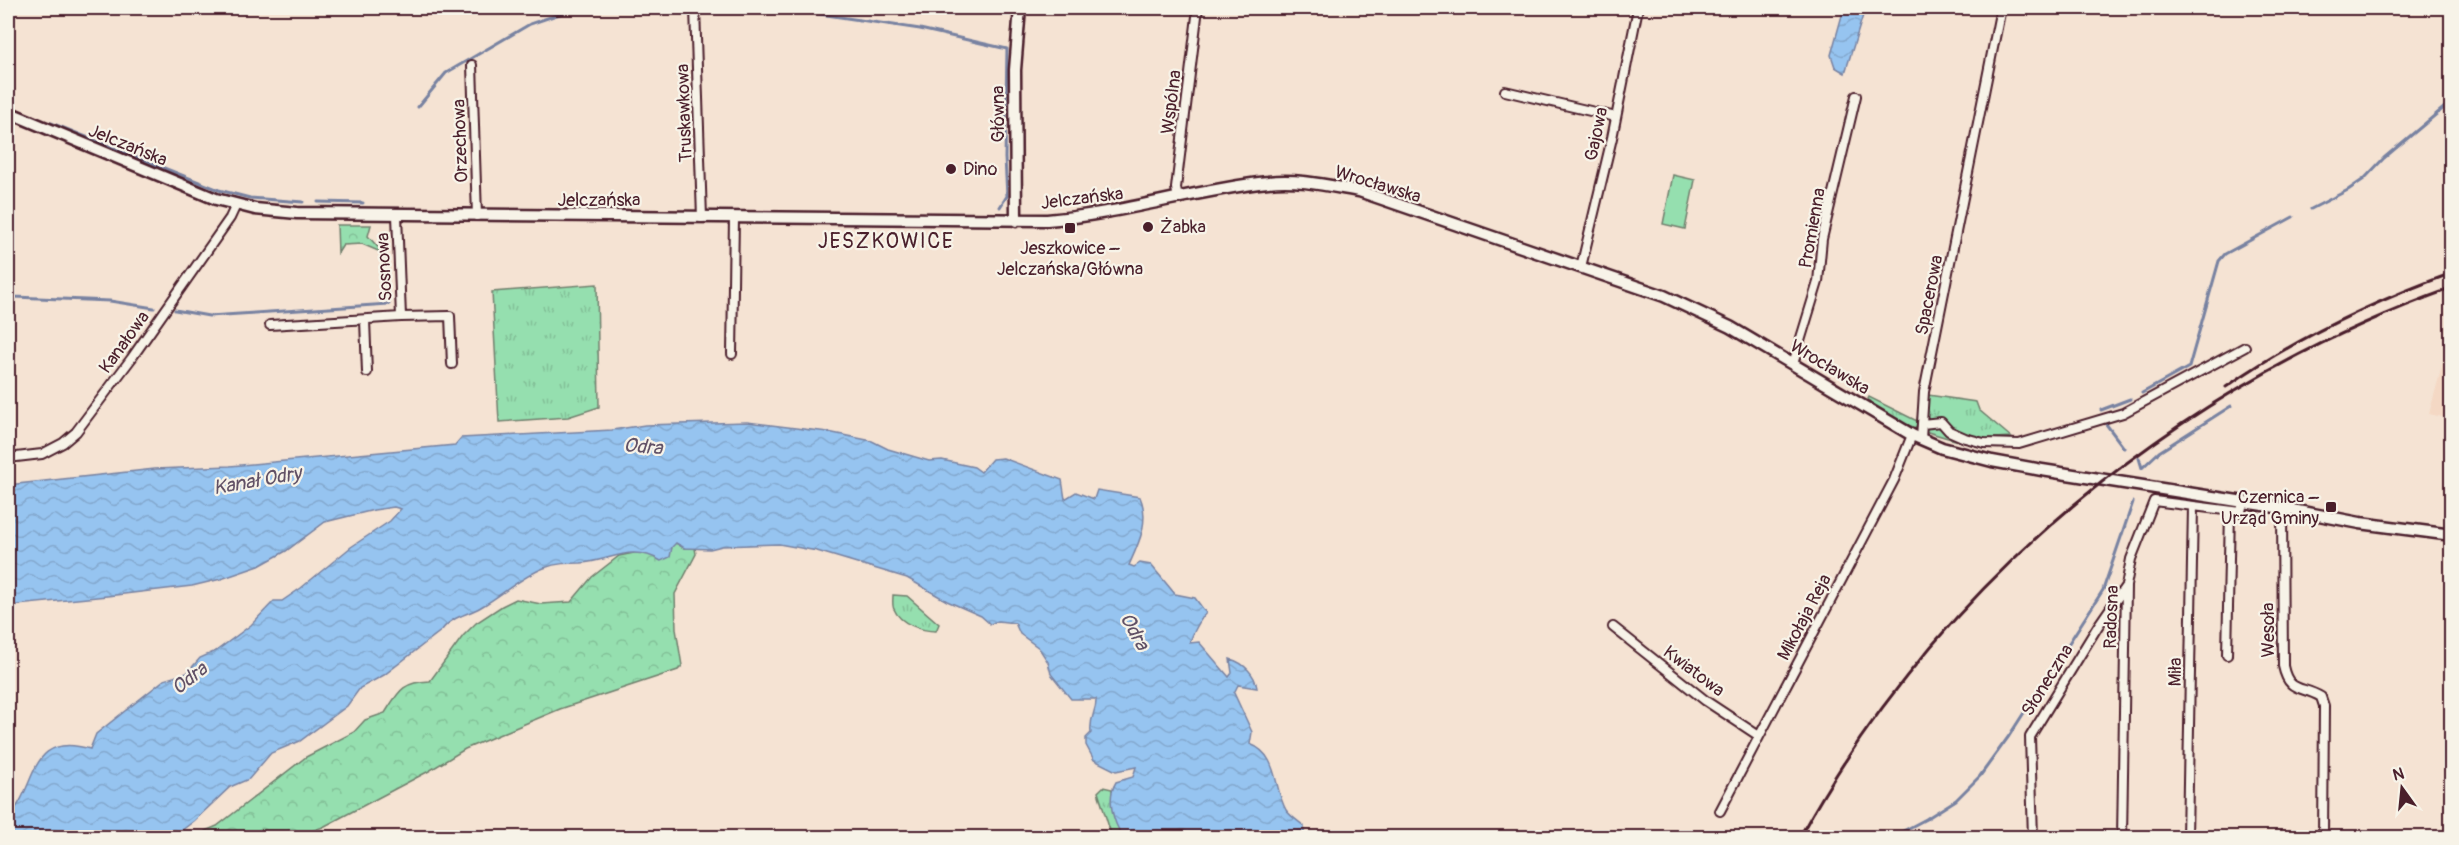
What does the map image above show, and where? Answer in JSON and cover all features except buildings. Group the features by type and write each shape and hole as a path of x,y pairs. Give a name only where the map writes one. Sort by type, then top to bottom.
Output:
{"main road":[{"name":"Główna","path":"1016,221 1015,70 1020,8"},
{"name":"Jelczańska","path":"8,112 146,171 236,205 297,213 1016,221 1106,214 1207,193"},
{"name":"Wrocławska","path":"1207,193 1270,182 1359,191 1581,267 1664,296 1730,327 1917,437 1955,452 1992,461 2381,526 2451,535"}],"street":[{"name":"Truskawkowa","path":"695,8 702,218"},
{"name":"Wspólna","path":"1178,199 1176,188 1198,8"},
{"name":"Gajowa","path":"1581,267 1616,117 1638,8"},
{"name":"Spacerowa","path":"1917,437 1922,424 1924,392 2001,8"},
{"name":"Orzechowa","path":"472,65 477,216"},
{"path":"1505,91 1616,117"},
{"name":"Promienna","path":"1793,364 1818,282 1822,239 1856,96"},
{"name":"Kanałowa","path":"8,458 42,454 63,443 76,432 138,350 230,218 236,205"},
{"name":"Sosnowa","path":"396,215 401,317"},
{"path":"732,354 734,218"},
{"name":"Sosnowa","path":"270,325 450,316 452,364"},
{"name":"Sosnowa","path":"365,320 367,372"},
{"path":"1922,424 1941,422 1949,431 1965,438 1984,442 2019,444 2122,413 2245,347"},
{"name":"Mikołaja Reja","path":"1720,811 1917,437"},
{"name":"Radosna","path":"2122,837 2126,586 2131,559 2154,501 2230,512"},
{"path":"2227,655 2230,512 2241,512 2243,502"},
{"name":"Miła","path":"2187,837 2193,506"},
{"name":"Wesoła","path":"2282,508 2283,666 2285,677 2292,687 2313,692 2321,698 2324,706 2323,837"},
{"name":"Słoneczna","path":"2033,837 2030,737 2098,626 2126,586"},
{"name":"Kwiatowa","path":"1613,627 1706,701 1759,736"}],"shaded area":[{"path":"2448,344 2451,345 2451,419 2429,414"}],"green space":[{"path":"1673,175 1695,180 1685,229 1663,224"},
{"path":"337,225 371,225 368,236 383,253 362,244 343,245 338,253"},
{"path":"597,284 599,407 568,417 499,422 492,292"},
{"path":"1921,394 1976,402 1979,410 2011,437 1978,439 1973,445 1901,422 1876,408 1868,399 1869,397 1917,421"},
{"path":"676,543 684,548 695,548 696,554 675,594 676,629 682,666 678,670 560,709 465,749 429,771 323,827 295,837 201,838 205,831 217,826 306,757 354,732 365,720 385,713 402,689 413,683 430,681 463,636 476,623 502,606 516,599 541,604 571,602 592,577 619,556 639,552 650,554"},
{"path":"893,595 907,596 939,624 936,631 918,628 901,619 893,608"},
{"path":"1103,787 1112,789 1113,813 1123,837 1112,837 1098,792"}],"water":[{"path":"1844,8 1864,12 1845,73 1835,67 1831,55"},
{"path":"747,422 828,432 872,441 888,449 929,461 942,460 974,467 981,472 992,459 1003,458 1062,480 1065,499 1076,492 1094,499 1097,490 1140,497 1144,523 1140,540 1129,565 1134,567 1140,563 1151,565 1175,594 1195,598 1206,613 1196,627 1190,643 1199,642 1229,677 1232,673 1230,659 1244,666 1251,674 1257,688 1238,685 1234,693 1252,732 1250,744 1259,749 1271,764 1286,810 1304,826 1304,837 1123,837 1112,810 1111,795 1116,782 1133,777 1136,767 1116,771 1094,760 1086,745 1086,738 1091,733 1096,699 1071,699 1051,674 1048,662 1039,648 1020,634 1015,623 998,621 990,624 981,616 947,601 907,578 817,551 779,544 722,546 710,549 684,548 676,543 672,547 670,557 661,561 640,553 621,554 592,562 553,565 527,576 481,607 450,622 384,675 360,688 347,706 300,741 271,753 249,779 230,787 194,821 173,837 8,837 8,817 18,805 44,755 55,748 70,745 90,749 96,734 164,680 187,673 200,658 216,651 251,625 274,601 282,601 301,588 351,547 390,521 401,509 394,507 374,510 325,522 286,551 259,566 221,579 192,586 8,606 8,485 155,469 230,466 455,445 461,438 612,430 645,425"}],"waterway":[{"path":"418,107 446,73 530,24 571,10 611,8"},
{"path":"780,8 920,29 1007,49 1005,158 1007,196 1000,207"},
{"path":"2311,209 2364,179 2384,158 2452,101"},
{"path":"51,123 219,190 250,198 303,202"},
{"path":"318,202 363,203"},
{"path":"2142,393 2189,367 2219,261 2225,254 2293,217"},
{"path":"8,292 14,297 110,301 154,308"},
{"path":"175,310 209,316 389,304"},
{"path":"2101,410 2130,399"},
{"path":"2139,458 2142,468 2159,452 2231,406"},
{"path":"2106,424 2124,448"},
{"path":"1890,838 1956,800 1980,776 2009,736 2103,590 2133,502"}],"railway":[{"path":"2226,387 2335,322 2452,273"},
{"path":"1799,838 1856,745 1922,658 1995,577 2075,504 2162,438 2254,380 2351,330 2452,288"}],"place":[{"name":"Dino","path":"951,169"},
{"name":"Żabka","path":"1148,227"},
{"name":"Jeszkowice – Jelczańska/Główna","path":"1070,228"},
{"name":"Czernica – Urząd Gminy","path":"2331,507"}],"district":[{"name":"JESZKOWICE","path":"886,241"}],"water label":[{"name":"Odra","path":"643,446"},
{"name":"Kanał Odry","path":"257,480"},
{"name":"Odra","path":"1135,631"},
{"name":"Odra","path":"189,678"}]}
